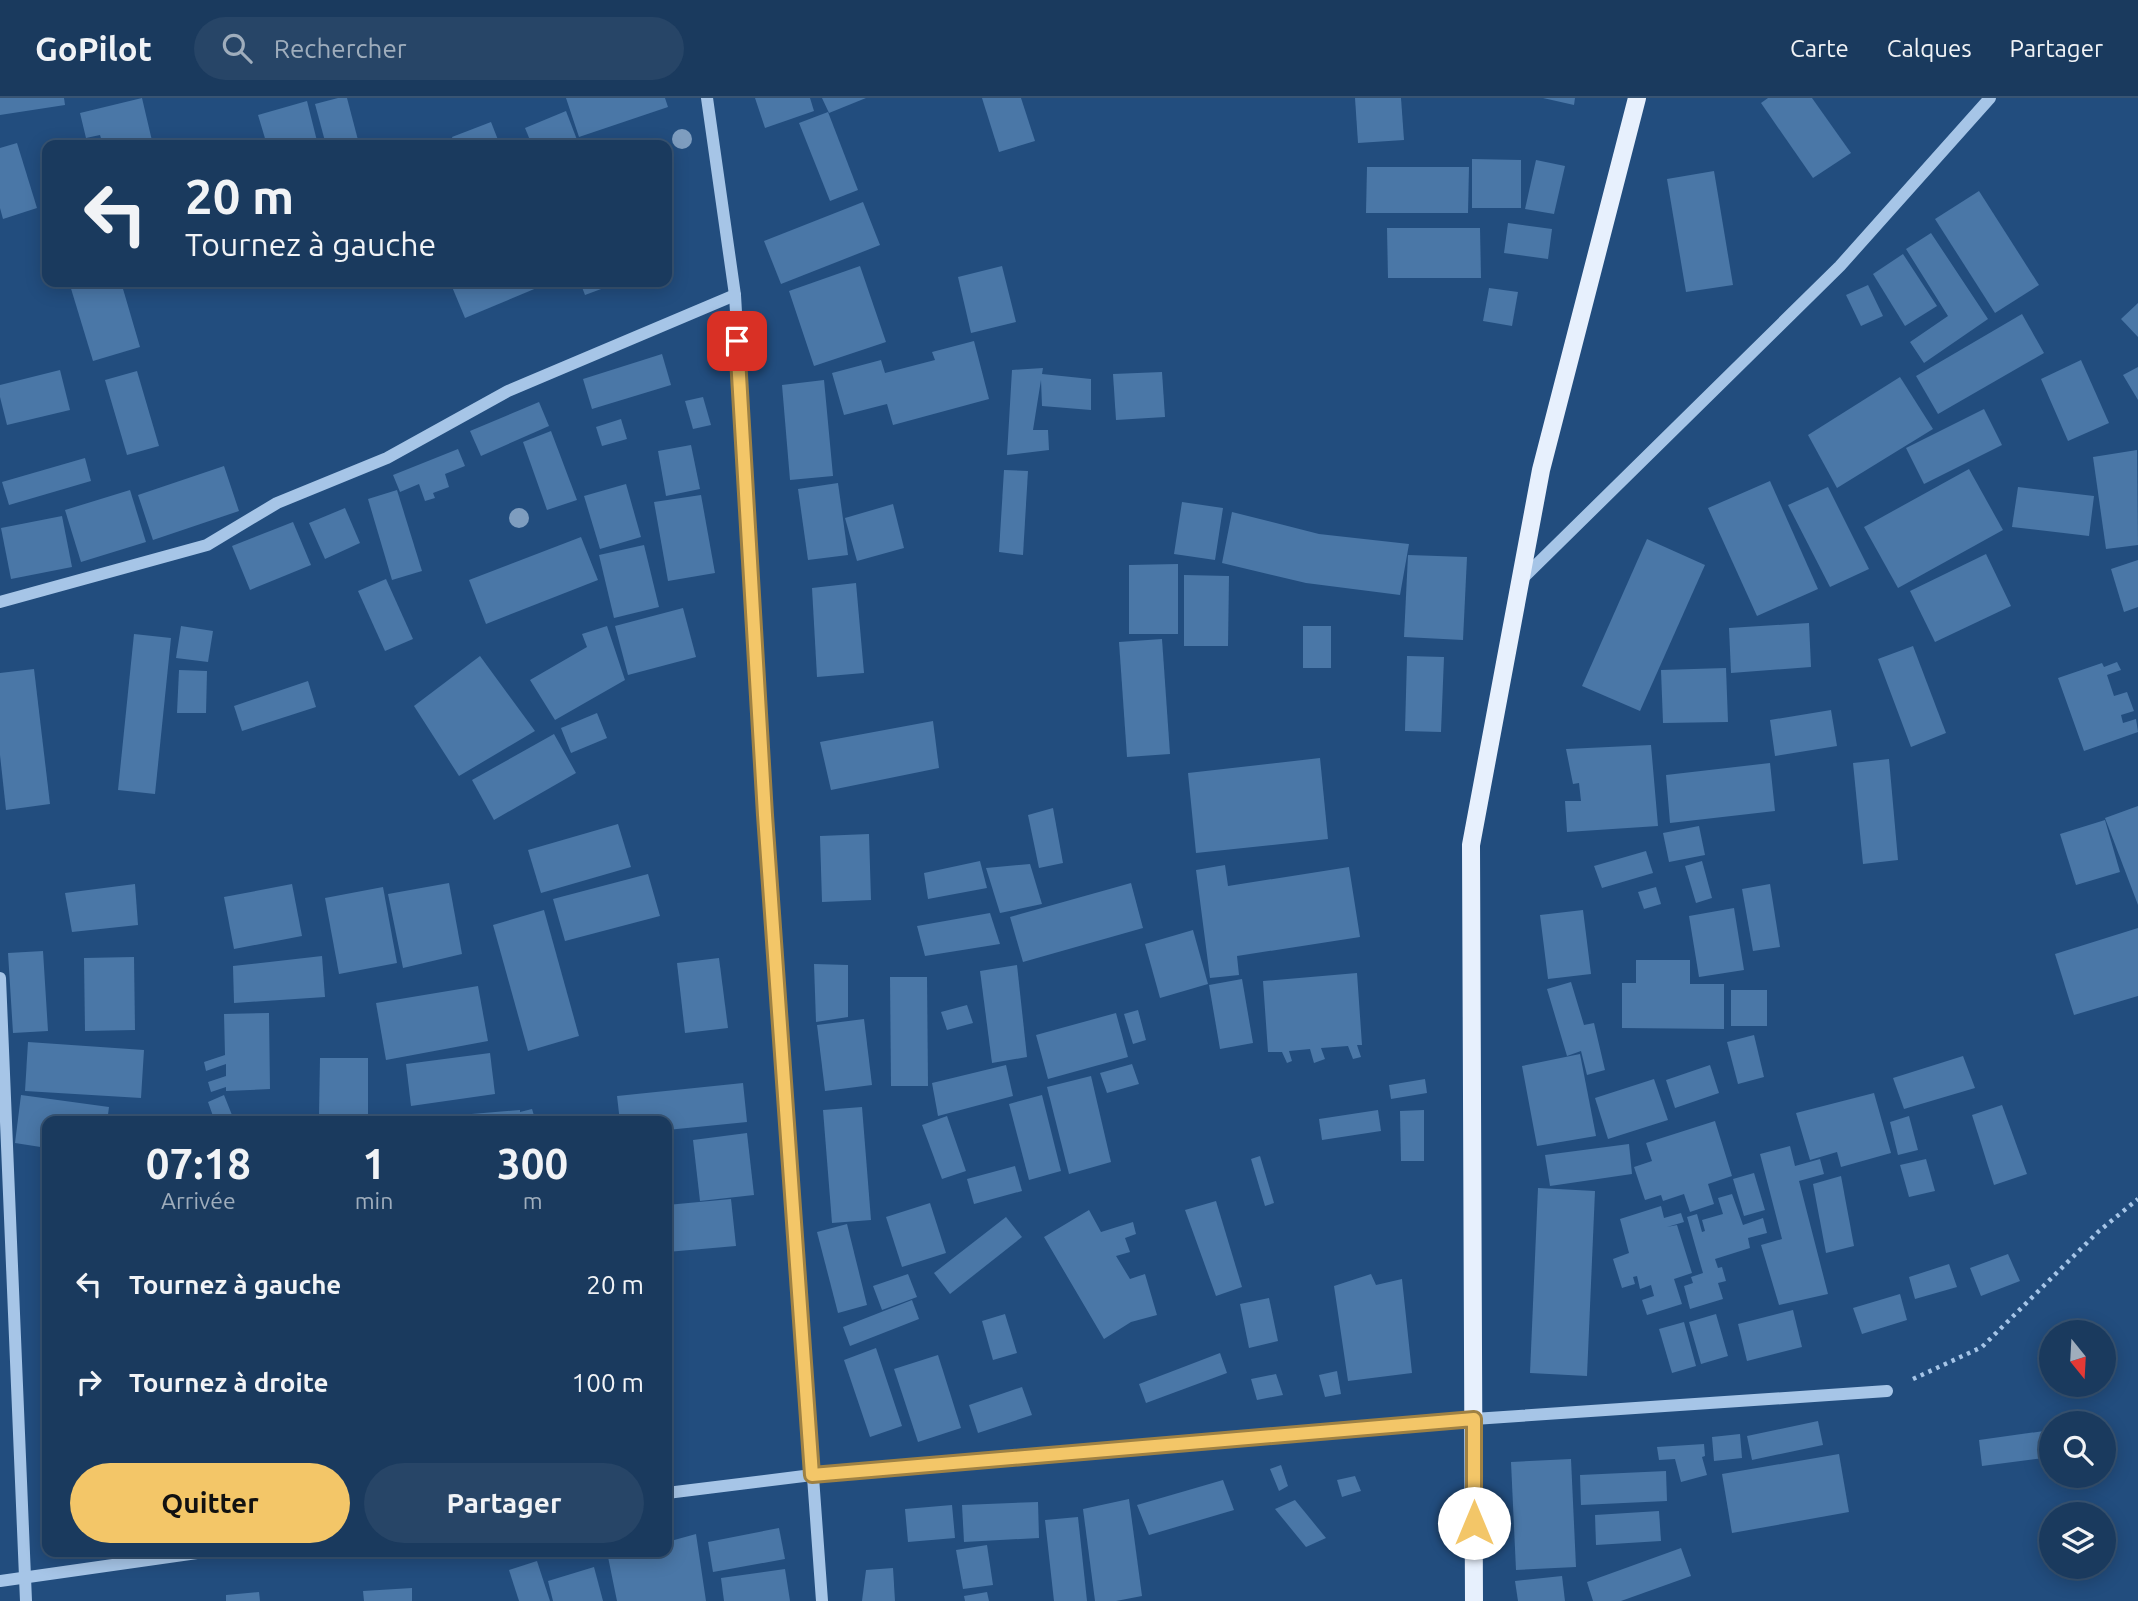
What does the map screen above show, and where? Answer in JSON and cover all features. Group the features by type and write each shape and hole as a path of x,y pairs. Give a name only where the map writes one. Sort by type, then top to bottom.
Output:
{"main road":[{"path":"1474,1601 1471,845 1541,470 1637,98"}],"street":[{"path":"707,98 735,295 765,815 822,1601"},
{"path":"1522,579 1840,266 1990,98"},
{"path":"0,602 206,545 277,503 387,458 508,391 735,295"},
{"path":"0,978 26,1601"},
{"path":"672,1492 812,1475 1474,1419 1886,1391"},
{"path":"0,1581 168,1557"}],"path":[{"path":"1886,1391 1982,1347 2099,1231 2138,1199"}],"building":[{"path":"0,98 64,98 65,105 0,115"},
{"path":"142,98 152,140 102,140 100,135 86,138 80,113"},
{"path":"347,98 358,140 325,140 315,104"},
{"path":"566,98 665,98 668,107 579,137"},
{"path":"755,98 810,98 814,111 765,128"},
{"path":"822,98 866,98 829,113"},
{"path":"982,98 1021,98 1035,141 999,152"},
{"path":"1355,98 1401,98 1404,140 1358,143"},
{"path":"1543,98 1575,98 1574,105"},
{"path":"1768,98 1812,98 1851,153 1813,178 1761,103"},
{"path":"307,101 317,140 266,140 258,115"},
{"path":"566,111 577,140 530,140 525,128"},
{"path":"828,112 858,190 830,201 799,123"},
{"path":"491,122 498,140 453,140 452,137"},
{"path":"17,143 37,208 3,219 0,208 0,148"},
{"path":"1472,159 1521,160 1521,208 1472,208"},
{"path":"1536,160 1565,166 1554,214 1525,209"},
{"path":"1367,167 1469,167 1468,213 1366,213"},
{"path":"1714,171 1733,285 1686,292 1667,179"},
{"path":"1979,191 2039,285 1995,313 1935,219"},
{"path":"863,202 880,245 781,284 764,241"},
{"path":"1508,223 1552,229 1548,259 1504,253"},
{"path":"1387,228 1480,228 1481,278 1388,278"},
{"path":"1931,233 1988,319 1924,363 1910,342 1948,316 1906,249"},
{"path":"1903,254 1937,306 1905,326 1873,274"},
{"path":"860,266 886,342 814,366 789,291"},
{"path":"1002,266 1016,322 971,333 958,277"},
{"path":"1868,285 1883,316 1861,326 1846,295"},
{"path":"71,287 122,287 140,347 93,361"},
{"path":"452,287 539,287 465,318"},
{"path":"582,287 607,287 585,295"},
{"path":"1489,288 1518,292 1512,326 1483,321"},
{"path":"2138,303 2138,337 2121,319"},
{"path":"2022,314 2044,353 1938,414 1916,376"},
{"path":"974,341 989,399 893,425 887,404 844,415 832,373 881,360 885,373 935,360 932,352"},
{"path":"662,354 671,385 592,409 583,379"},
{"path":"2081,360 2109,423 2068,441 2041,379"},
{"path":"2138,367 2138,400 2123,375"},
{"path":"1043,368 1042,374 1091,379 1091,410 1042,406 1041,380 1033,430 1048,430 1049,450 1007,455 1012,370"},
{"path":"60,370 70,410 7,425 0,385"},
{"path":"137,371 159,446 127,455 105,380"},
{"path":"1162,372 1165,417 1116,420 1113,374"},
{"path":"1900,377 1933,429 1837,488 1808,435"},
{"path":"824,380 833,476 790,480 782,385"},
{"path":"703,397 711,425 693,429 685,401"},
{"path":"539,402 549,426 481,456 470,431"},
{"path":"1984,409 2002,445 1924,484 1906,448"},
{"path":"621,419 627,439 602,446 596,427"},
{"path":"551,431 577,500 547,510 523,442"},
{"path":"691,445 700,489 666,496 658,451"},
{"path":"458,449 465,466 445,474 449,487 433,493 435,498 425,501 419,484 400,492 393,475"},
{"path":"2137,450 2138,545 2106,549 2093,457"},
{"path":"85,458 91,481 9,505 2,482"},
{"path":"224,466 239,511 153,540 138,495"},
{"path":"1969,469 2003,530 1898,588 1864,527"},
{"path":"1004,470 1028,471 1023,555 999,552"},
{"path":"1770,481 1818,589 1757,616 1708,508"},
{"path":"838,483 848,555 808,560 798,489"},
{"path":"626,484 641,537 600,549 584,496"},
{"path":"1828,487 1869,569 1830,587 1788,505"},
{"path":"2018,487 2094,496 2089,536 2012,527"},
{"path":"130,490 146,542 81,562 65,510"},
{"path":"397,490 422,571 392,580 368,499"},
{"path":"701,495 715,573 668,581 654,502"},
{"path":"1182,502 1223,508 1215,560 1174,554"},
{"path":"893,504 904,548 857,561 845,518"},
{"path":"345,508 360,543 325,559 309,523"},
{"path":"1232,512 1319,534 1409,544 1400,595 1306,583 1222,563"},
{"path":"62,516 72,567 11,579 1,528"},
{"path":"293,522 311,565 250,590 232,546"},
{"path":"581,537 598,580 486,624 469,580"},
{"path":"1647,539 1705,565 1640,711 1582,686"},
{"path":"644,545 659,607 614,618 599,555"},
{"path":"1986,554 2011,606 1935,642 1910,591"},
{"path":"1408,555 1467,557 1463,640 1404,637"},
{"path":"2138,560 2138,607 2124,612 2111,569"},
{"path":"1178,564 1178,634 1129,634 1129,565"},
{"path":"1184,575 1229,576 1228,646 1184,646"},
{"path":"386,579 413,639 385,651 358,591"},
{"path":"856,583 864,673 817,677 812,588"},
{"path":"683,608 696,657 628,675 615,626"},
{"path":"1809,623 1811,667 1731,673 1729,628"},
{"path":"181,626 213,631 208,662 176,658"},
{"path":"607,626 625,680 555,720 530,680 587,647 582,634"},
{"path":"1303,626 1331,626 1331,668 1303,668"},
{"path":"134,634 171,638 155,794 118,790"},
{"path":"1162,639 1170,754 1127,757 1119,642"},
{"path":"1913,646 1946,733 1911,747 1878,659"},
{"path":"480,656 535,731 459,776 414,706"},
{"path":"1407,656 1444,657 1441,732 1405,731"},
{"path":"2117,662 2121,670 2107,675 2114,696 2127,692 2134,711 2121,715 2123,723 2136,719 2138,732 2084,751 2058,678 2102,663 2104,667"},
{"path":"1726,668 1728,722 1663,723 1661,670"},
{"path":"34,669 50,804 6,810 0,755 0,673"},
{"path":"179,670 207,671 206,713 177,713"},
{"path":"308,681 316,707 242,731 234,706"},
{"path":"1831,710 1837,746 1775,756 1770,720"},
{"path":"597,713 607,738 571,753 561,728"},
{"path":"933,721 939,768 831,790 820,742"},
{"path":"554,734 576,773 494,820 472,780"},
{"path":"1651,745 1658,826 1567,832 1565,801 1581,801 1579,783 1573,784 1566,749"},
{"path":"1320,758 1328,839 1196,853 1188,773"},
{"path":"1889,759 1898,860 1863,864 1853,763"},
{"path":"1770,763 1775,811 1670,823 1666,775"},
{"path":"2138,806 2138,905 2105,818"},
{"path":"1053,808 1063,863 1039,868 1028,815"},
{"path":"2105,820 2120,872 2076,885 2060,834"},
{"path":"618,824 631,867 541,893 528,850"},
{"path":"1699,826 1705,855 1669,862 1663,833"},
{"path":"869,834 871,900 822,902 820,836"},
{"path":"1646,851 1653,873 1602,888 1594,866"},
{"path":"980,861 987,888 928,899 924,873"},
{"path":"1702,861 1712,898 1696,903 1685,866"},
{"path":"1030,864 1042,904 1000,913 986,868"},
{"path":"1225,865 1228,886 1349,867 1360,937 1237,956 1239,975 1210,978 1196,870"},
{"path":"648,874 660,916 565,941 553,899"},
{"path":"449,883 462,954 403,968 388,894"},
{"path":"1131,883 1143,928 1023,962 1010,917"},
{"path":"135,884 138,925 72,932 65,893"},
{"path":"292,884 302,936 234,949 224,897"},
{"path":"1770,884 1780,947 1753,951 1742,889"},
{"path":"383,887 397,963 339,974 325,898"},
{"path":"1656,887 1661,904 1644,909 1638,892"},
{"path":"1734,908 1744,970 1699,977 1689,916"},
{"path":"544,910 579,1036 528,1051 493,925"},
{"path":"1583,910 1591,974 1548,979 1540,915"},
{"path":"990,913 1000,944 925,956 917,926"},
{"path":"2138,928 2138,996 2074,1015 2055,954"},
{"path":"1193,930 1208,984 1160,998 1145,944"},
{"path":"43,951 48,1031 13,1033 8,953"},
{"path":"322,956 325,997 234,1003 233,966"},
{"path":"134,957 135,1030 85,1031 84,958"},
{"path":"719,958 728,1028 685,1033 677,963"},
{"path":"1636,960 1690,960 1690,984 1724,984 1724,1029 1622,1028 1622,983 1636,983"},
{"path":"814,964 848,965 848,1017 816,1022"},
{"path":"1017,965 1027,1057 992,1063 980,971"},
{"path":"1357,973 1362,1045 1357,1045 1361,1057 1353,1059 1348,1046 1321,1048 1325,1059 1314,1063 1310,1049 1289,1051 1292,1061 1287,1063 1282,1052 1268,1052 1263,981"},
{"path":"890,977 927,977 928,1086 891,1086"},
{"path":"1242,979 1253,1043 1220,1049 1209,985"},
{"path":"1571,982 1584,1025 1594,1023 1605,1070 1587,1075 1581,1051 1567,1056 1547,989"},
{"path":"478,986 488,1041 386,1060 376,1003"},
{"path":"1731,990 1767,990 1767,1026 1731,1026"},
{"path":"967,1005 973,1023 947,1030 941,1012"},
{"path":"1138,1010 1146,1040 1133,1044 1124,1014"},
{"path":"269,1013 270,1089 226,1091 226,1087 211,1092 208,1082 226,1076 226,1064 206,1071 204,1062 225,1055 224,1014"},
{"path":"1116,1013 1128,1057 1048,1079 1036,1035"},
{"path":"864,1019 872,1085 825,1091 817,1025"},
{"path":"1754,1035 1764,1077 1738,1084 1727,1042"},
{"path":"28,1042 144,1050 141,1098 25,1091"},
{"path":"490,1053 495,1094 411,1106 406,1064"},
{"path":"1580,1054 1596,1136 1537,1146 1522,1066"},
{"path":"1963,1056 1975,1088 1904,1109 1893,1078"},
{"path":"320,1058 368,1058 368,1116 319,1116"},
{"path":"1132,1064 1139,1084 1107,1093 1100,1073"},
{"path":"1006,1065 1013,1096 938,1116 932,1083"},
{"path":"1710,1065 1719,1093 1675,1108 1666,1080"},
{"path":"1091,1076 1111,1162 1069,1174 1047,1087"},
{"path":"1425,1079 1427,1093 1391,1099 1389,1085"},
{"path":"1654,1079 1668,1120 1608,1139 1595,1098"},
{"path":"743,1083 747,1122 672,1130 672,1116 619,1116 617,1096"},
{"path":"1874,1093 1891,1153 1841,1167 1837,1152 1810,1160 1796,1113"},
{"path":"21,1095 109,1107 108,1116 42,1116 42,1147 15,1143"},
{"path":"224,1095 232,1115 251,1116 213,1116 208,1102"},
{"path":"1042,1095 1061,1171 1029,1180 1009,1104"},
{"path":"2002,1105 2027,1174 1994,1185 1972,1115"},
{"path":"862,1107 871,1220 832,1223 823,1110"},
{"path":"532,1109 534,1116 448,1116 520,1110"},
{"path":"1378,1110 1381,1131 1322,1140 1319,1119"},
{"path":"1424,1110 1424,1161 1401,1161 1400,1111"},
{"path":"947,1116 966,1171 942,1179 922,1125"},
{"path":"1909,1116 1918,1150 1898,1155 1890,1122"},
{"path":"1715,1121 1732,1176 1708,1184 1714,1204 1690,1212 1684,1194 1663,1201 1661,1195 1645,1200 1634,1167 1652,1161 1646,1143"},
{"path":"747,1133 754,1195 700,1201 693,1140"},
{"path":"1629,1144 1632,1174 1550,1186 1545,1155"},
{"path":"1790,1146 1795,1166 1820,1159 1824,1174 1799,1181 1828,1294 1779,1305 1761,1245 1782,1239 1760,1154"},
{"path":"1260,1156 1274,1203 1265,1206 1251,1159"},
{"path":"1926,1159 1935,1191 1909,1197 1900,1165"},
{"path":"1015,1166 1022,1191 974,1204 967,1179"},
{"path":"1754,1173 1765,1210 1744,1216 1733,1179"},
{"path":"1841,1176 1854,1246 1826,1253 1813,1184"},
{"path":"1538,1188 1595,1191 1587,1376 1530,1373"},
{"path":"1732,1194 1743,1225 1763,1218 1767,1233 1748,1238 1750,1248 1715,1259 1718,1268 1722,1267 1726,1281 1718,1283 1723,1299 1690,1309 1684,1286 1693,1283 1691,1277 1703,1273 1687,1217 1697,1214 1702,1232 1705,1231 1702,1220 1723,1214 1718,1198"},
{"path":"731,1199 736,1246 672,1252 672,1205"},
{"path":"1216,1201 1242,1287 1216,1296 1185,1210"},
{"path":"930,1203 946,1253 902,1267 886,1217"},
{"path":"1661,1206 1664,1218 1681,1213 1684,1222 1667,1227 1677,1225 1692,1273 1674,1279 1682,1304 1647,1315 1642,1300 1654,1296 1651,1285 1640,1289 1637,1276 1633,1277 1635,1284 1622,1288 1613,1259 1629,1253 1620,1219"},
{"path":"1089,1210 1101,1232 1133,1222 1136,1234 1125,1238 1130,1252 1116,1256 1130,1279 1145,1274 1157,1315 1131,1322 1104,1339 1044,1237"},
{"path":"1006,1217 1022,1237 950,1294 934,1273"},
{"path":"847,1224 867,1305 838,1313 817,1232"},
{"path":"2008,1254 2020,1281 1981,1296 1970,1268"},
{"path":"1949,1264 1957,1287 1915,1299 1909,1277"},
{"path":"908,1274 917,1297 882,1310 873,1286"},
{"path":"1371,1274 1376,1285 1402,1279 1412,1373 1348,1381 1334,1286"},
{"path":"1900,1294 1907,1320 1862,1334 1853,1308"},
{"path":"1269,1298 1278,1341 1249,1348 1240,1304"},
{"path":"912,1300 919,1319 850,1346 843,1327"},
{"path":"1793,1310 1802,1347 1747,1361 1738,1324"},
{"path":"1005,1314 1017,1353 993,1360 982,1321"},
{"path":"1716,1314 1728,1356 1701,1364 1689,1322"},
{"path":"1684,1322 1696,1366 1672,1373 1659,1329"},
{"path":"876,1348 902,1426 870,1437 844,1360"},
{"path":"1220,1353 1227,1373 1146,1403 1139,1384"},
{"path":"938,1355 961,1428 918,1442 894,1369"},
{"path":"1337,1371 1341,1394 1325,1397 1319,1375"},
{"path":"1276,1374 1283,1395 1257,1400 1251,1379"},
{"path":"1022,1387 1032,1415 978,1433 969,1405"},
{"path":"1818,1421 1823,1445 1752,1460 1747,1436"},
{"path":"2039,1432 2039,1459 1982,1466 1979,1440"},
{"path":"1740,1434 1742,1458 1714,1461 1712,1437"},
{"path":"1704,1444 1705,1456 1702,1457 1707,1475 1681,1482 1675,1459 1659,1460 1657,1447"},
{"path":"1839,1454 1849,1512 1732,1533 1722,1474"},
{"path":"1571,1459 1576,1567 1516,1570 1511,1462"},
{"path":"1281,1465 1288,1486 1279,1491 1270,1469"},
{"path":"1666,1471 1667,1501 1581,1505 1580,1475"},
{"path":"1355,1476 1361,1491 1342,1497 1337,1480"},
{"path":"1223,1480 1234,1510 1149,1535 1137,1505"},
{"path":"1129,1499 1142,1596 1116,1601 1095,1601 1083,1509"},
{"path":"1295,1500 1326,1538 1306,1547 1275,1509"},
{"path":"1038,1502 1039,1538 964,1542 962,1505"},
{"path":"952,1505 955,1538 908,1542 905,1509"},
{"path":"1659,1511 1661,1541 1596,1545 1595,1515"},
{"path":"1078,1517 1087,1601 1054,1601 1045,1520"},
{"path":"779,1528 785,1559 713,1572 708,1542"},
{"path":"696,1534 706,1601 617,1601 608,1557 672,1557 672,1541"},
{"path":"987,1545 993,1585 963,1589 956,1550"},
{"path":"1681,1548 1691,1576 1621,1601 1593,1601 1587,1582"},
{"path":"537,1561 550,1601 519,1601 509,1570"},
{"path":"594,1567 603,1601 553,1601 548,1581"},
{"path":"893,1568 895,1601 862,1601 866,1570"},
{"path":"785,1569 790,1601 724,1601 721,1578"},
{"path":"1562,1576 1565,1601 1518,1601 1515,1581"},
{"path":"412,1588 412,1601 364,1601 363,1591"},
{"path":"259,1592 260,1601 226,1601 226,1595"},
{"path":"987,1592 989,1601 965,1601 964,1596"}],"route":[{"path":"737,341 765,815 812,1475 1474,1419 1474,1523"}]}
